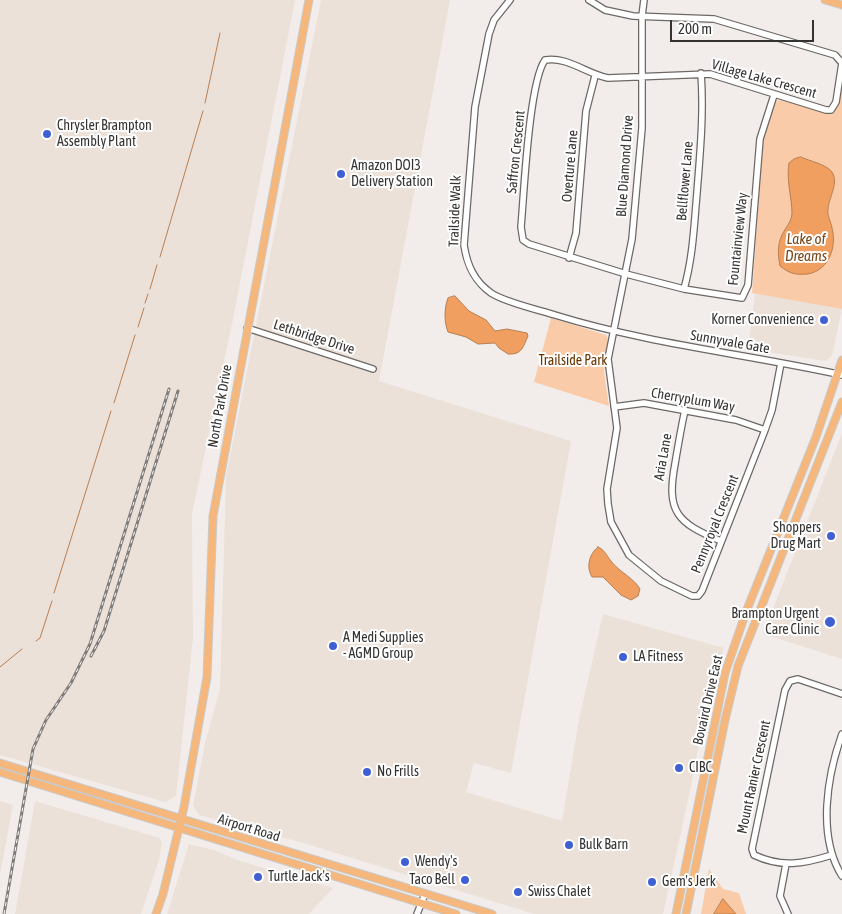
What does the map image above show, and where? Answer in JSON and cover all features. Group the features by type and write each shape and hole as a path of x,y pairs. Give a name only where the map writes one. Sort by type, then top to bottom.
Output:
{"main road":[{"name":"North Park Drive","path":"156,914 163,894 181,820 207,677 210,651 213,516 309,0"},
{"path":"825,0 842,5"},
{"name":"Bovaird Drive East","path":"676,914 722,685 746,612 840,374 842,360"},
{"name":"Bovaird Drive East","path":"686,914 728,702 738,666 842,402"},
{"path":"746,612 755,622"},
{"name":"Airport Road","path":"0,763 492,914"},
{"name":"Airport Road","path":"0,772 456,914"}],"street":[{"name":"Trailside Walk","path":"510,0 494,20 489,34 475,107 464,226 466,261 479,283 492,294 614,332"},
{"path":"589,0 605,10 642,16"},
{"name":"Blue Diamond Drive","path":"614,332 626,274 642,128 642,16 644,0"},
{"name":"Village Lake Crescent","path":"642,16 714,19 836,55 842,63 836,102 831,110 774,95 710,74 642,77"},
{"name":"Saffron Crescent","path":"626,274 569,258 529,244 522,238 532,111 540,66 545,60 552,59 563,62 594,76 608,78 642,77"},
{"name":"Bellflower Lane","path":"684,289 693,246 700,160 703,108 701,73"},
{"name":"Overture Lane","path":"569,258 576,234 586,111 594,76"},
{"name":"Fountainview Way","path":"626,274 684,289 742,298 745,294 760,139 774,95"},
{"name":"Lethbridge Drive","path":"247,328 373,369"},
{"name":"Sunnyvale Gate","path":"614,332 840,374"},
{"name":"Pennyroyal Crescent","path":"614,332 608,359 617,428 607,490 611,522 629,555 661,581 692,596 698,596 702,591 765,430 772,410 781,363"},
{"name":"Cherryplum Way","path":"614,408 644,403 736,420 765,430"},
{"name":"Aria Lane","path":"685,410 671,480 672,504 677,514 693,528 722,541"},
{"name":"Mount Ranier Crescent","path":"832,855 804,864 786,864 760,858 754,855 752,849 785,690 790,681 798,679 842,694"},
{"path":"842,734 826,808 826,828 832,855 842,876"},
{"path":"786,864 780,896 788,914"},
{"path":"417,914 425,894"}],"shaded area":[{"name":"Chrysler Brampton Assembly Plant","path":"0,0 295,0 233,319 192,514 193,638 176,796 165,802 0,755"},
{"path":"321,0 450,0 379,381 571,441 511,773 474,763 466,792 562,821 579,719 603,614 724,648 708,697 663,914 534,914 303,843 199,815 193,806 205,743 220,689 226,476"},
{"path":"755,293 842,309 832,356 825,361 748,349"},
{"path":"842,433 842,659 763,634"},
{"path":"0,801 13,805 0,875"},
{"path":"35,801 160,838 162,843 159,860 141,914 15,914"},
{"path":"189,844 214,850 240,861 333,888 309,914 167,914"}],"green space":[{"path":"842,82 842,309 752,293 763,142 774,103 779,100 831,112 838,105"},
{"name":"Trailside Park","path":"551,318 606,335 608,339 604,372 609,406 534,382"},
{"path":"709,869 723,889 739,893 746,914 701,914"}],"water":[{"name":"Lake of Dreams","path":"801,157 829,169 834,176 828,212 833,235 832,250 830,257 821,268 808,274 797,274 787,271 780,266 778,254 780,239 792,214 788,176 789,163"},
{"path":"455,296 469,311 486,320 495,331 507,329 527,333 528,336 521,350 508,354 495,343 478,344 466,337 448,332 445,311 448,298"},
{"path":"598,547 604,551 614,565 637,585 640,589 638,596 631,600 621,595 603,577 592,577 589,561 592,553"},
{"path":"723,899 736,914 714,914"}],"waterway":[{"path":"205,103 220,33"},
{"path":"160,257 203,111"},
{"path":"150,289 157,265"},
{"path":"145,303 148,294"},
{"path":"138,327 144,308"},
{"path":"114,403 135,335"},
{"path":"54,593 111,411"},
{"path":"36,641 40,638 52,601"},
{"path":"0,667 22,649"}],"railway":[{"path":"4,914 33,749 46,720 71,683 90,644 169,389"},
{"path":"91,656 104,631 178,391"}],"place":[{"name":"Chrysler Brampton Assembly Plant","path":"47,134"},
{"name":"Amazon DOI3 Delivery Station","path":"341,174"},
{"name":"Korner Convenience","path":"824,320"},
{"name":"Shoppers Drug Mart","path":"831,536"},
{"name":"Brampton Urgent Care Clinic","path":"830,622"},
{"name":"A Medi Supplies - AGMD Group","path":"333,646"},
{"name":"LA Fitness","path":"623,657"},
{"name":"CIBC","path":"679,768"},
{"name":"No Frills","path":"367,772"},
{"name":"Bulk Barn","path":"569,845"},
{"name":"Wendy's","path":"405,862"},
{"name":"Turtle Jack's","path":"258,877"},
{"name":"Taco Bell","path":"465,880"},
{"name":"Gem's Jerk","path":"652,882"},
{"name":"Swiss Chalet","path":"518,892"}]}
